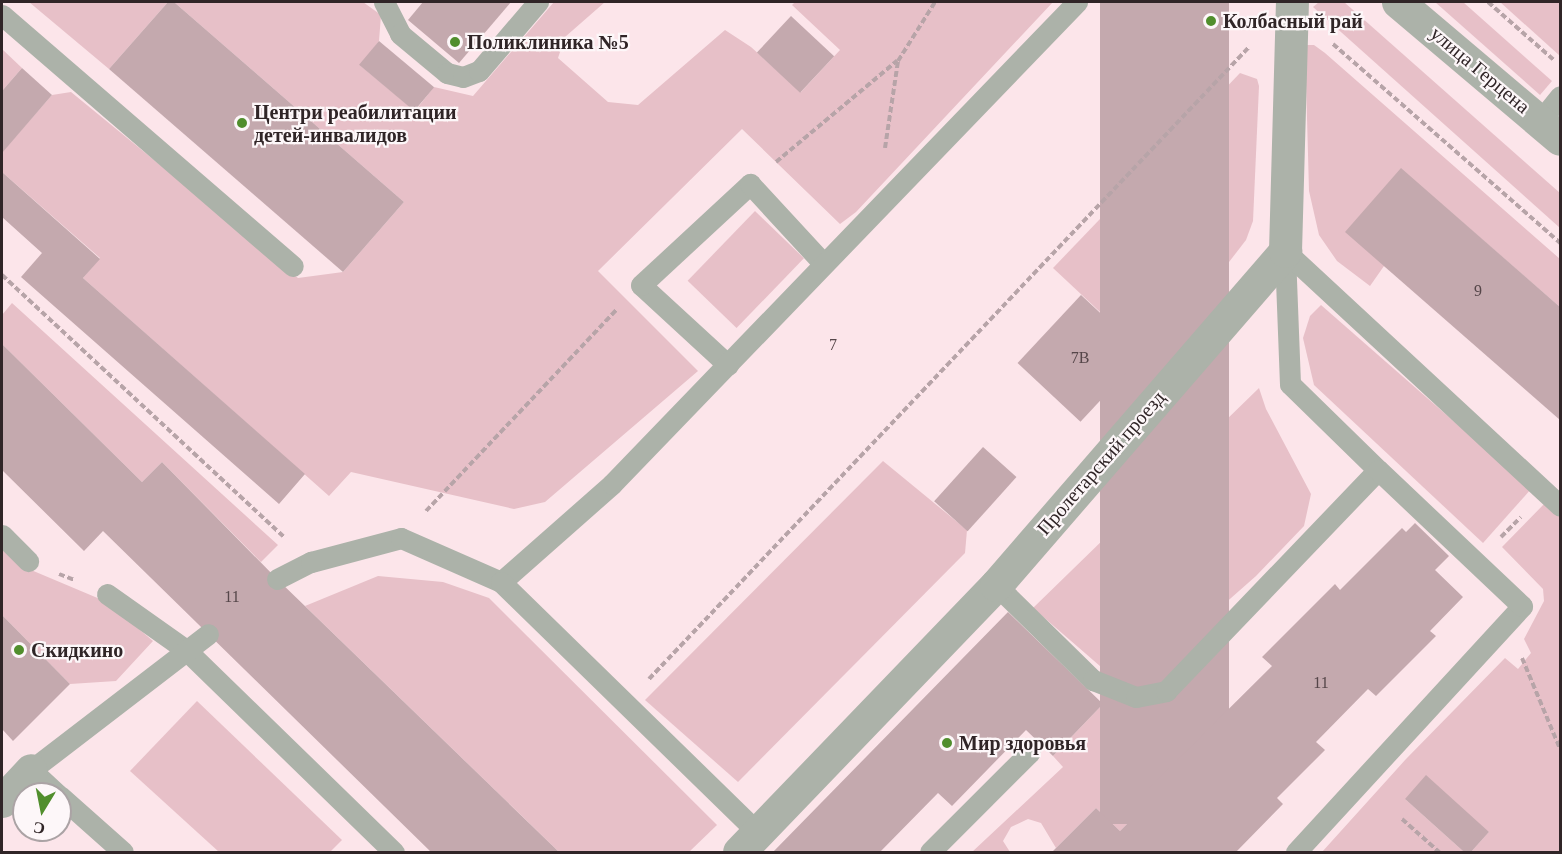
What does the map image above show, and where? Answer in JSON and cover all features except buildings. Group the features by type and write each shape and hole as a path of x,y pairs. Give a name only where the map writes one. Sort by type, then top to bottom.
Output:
{"street":[{"name":"улица Герцена","path":"1398,2 1550,130"},
{"path":"1285,251 1290,3"},
{"name":"Пролетарский проезд","path":"748,842 996,585 1285,251"},
{"path":"3,795 31,770"}],"lane":[{"path":"384,2 400,34 447,73 463,77 479,71 538,2"},
{"path":"501,582 612,484 1077,2"},
{"path":"2,15 293,267"},
{"path":"1550,130 1560,96"},
{"path":"728,365 641,285 750,184 823,263"},
{"path":"1285,251 1290,384 1522,606 1508,624 1296,852"},
{"path":"1285,251 1552,499"},
{"path":"996,585 1093,680 1136,697 1166,691 1378,470"},
{"path":"2,535 28,561"},
{"path":"277,579 311,562 401,538 501,582 625,705 748,842"},
{"path":"107,594 186,650 394,852"},
{"path":"44,782 31,770 208,633"},
{"path":"930,852 1030,752"},
{"path":"72,807 123,852"}],"path":[{"path":"750,184 898,61 935,2"},
{"path":"1488,2 1560,65"},
{"path":"625,705 1290,3 1560,243"},
{"path":"877,210 898,61"},
{"path":"2,275 311,562"},
{"path":"401,538 641,285"},
{"path":"1478,562 1552,499"},
{"path":"28,561 107,594"},
{"path":"1508,624 1560,749"},
{"path":"1402,819 1439,852"}],"shaded area":[{"path":"29,2 168,2 109,69"},
{"path":"174,2 363,2 381,15 379,41 361,66 415,111 434,87 473,96 554,2 605,2 565,37 558,58 608,102 638,105 725,30 751,47 801,92 840,50 792,5 795,2 1053,2 856,212 840,224 742,129 598,271 698,371 545,502 514,509 351,472 329,496 83,278 100,258 2,172 2,152 52,95 71,92 298,278 343,272 404,202"},
{"path":"1319,2 1344,2 1560,193 1560,228 1313,7"},
{"path":"1435,2 1463,2 1552,81 1540,95"},
{"path":"1500,2 1560,2 1560,56"},
{"path":"1305,45 1314,45 1325,53 1560,259 1560,307 1401,169 1384,266 1370,286 1337,261 1319,235 1309,191"},
{"path":"2,49 22,68 2,91"},
{"path":"1240,73 1257,79 1259,86 1253,221 1246,240 1219,275 1144,353 1053,268"},
{"path":"755,211 804,258 737,328 688,281"},
{"path":"12,303 278,545 261,562 162,462 142,482 2,344 2,315"},
{"path":"1321,305 1531,489 1483,543 1314,385 1303,338 1310,316"},
{"path":"1259,388 1266,409 1311,494 1304,526 1256,576 1138,680 1108,673 1033,608"},
{"path":"883,461 967,530 965,553 738,782 645,700"},
{"path":"1546,502 1560,514 1560,852 1471,852 1489,832 1405,799 1464,852 1322,852 1406,759 1505,658 1518,669 1531,653 1524,639 1544,601 1543,589 1502,547"},
{"path":"2,544 24,567 107,602 153,641 116,681 70,684 2,615"},
{"path":"378,576 443,582 489,598 717,825 689,852 559,852 305,606"},
{"path":"1191,687 1220,717 1145,793 1151,800 1120,831 1096,808 1056,848 1041,823 1028,819 1011,827 1003,841 1010,852 972,852 1063,767 1053,756 1103,704 1133,740"},
{"path":"197,701 342,840 330,852 219,852 130,771"}],"place":[{"name":"Колбасный рай","path":"1211,21"},
{"name":"Поликлиника №5","path":"455,42"},
{"name":"Центри реабилитации детей-инвалидов","path":"242,123"},
{"name":"Скидкино","path":"19,650"},
{"name":"Мир здоровья","path":"947,743"}]}
